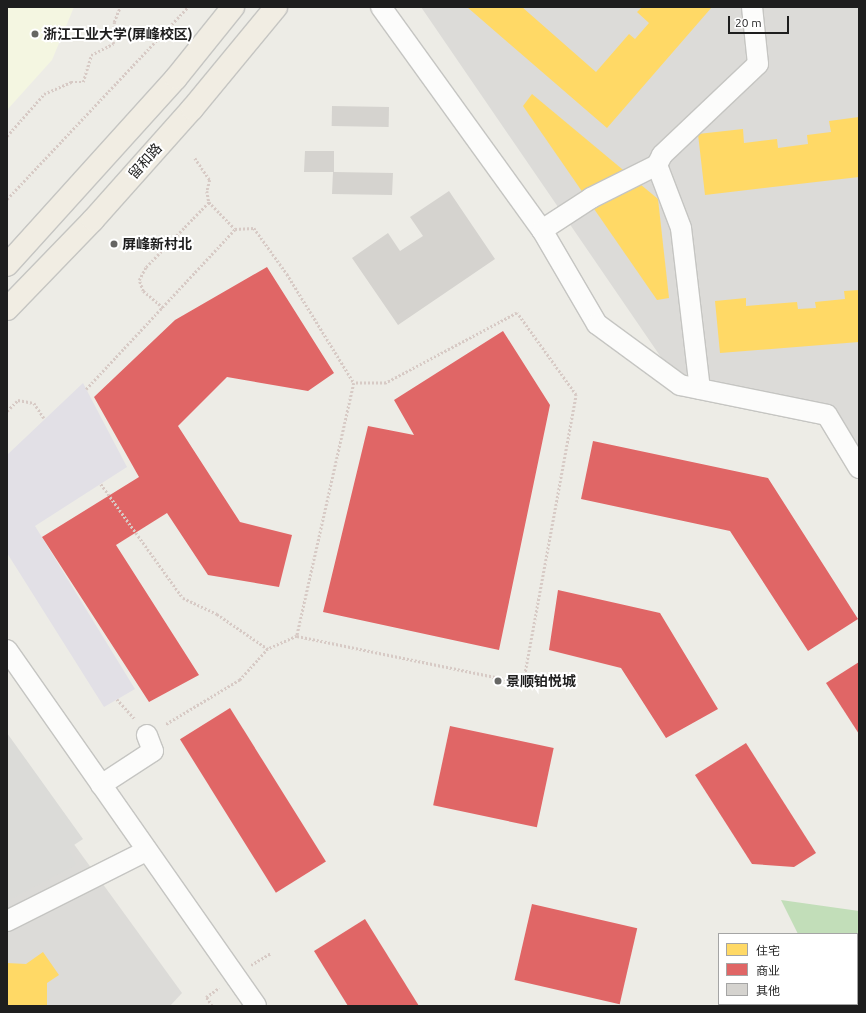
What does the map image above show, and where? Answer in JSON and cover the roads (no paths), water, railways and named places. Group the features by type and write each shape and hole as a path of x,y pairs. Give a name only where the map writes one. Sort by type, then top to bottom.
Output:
{"main road":[{"path":"7,265 176,78 233,7"},
{"name":"留和路","path":"7,309 93,220 192,109 276,7"}],"street":[{"path":"381,7 542,230 597,324 680,385 827,415 859,468"},
{"path":"542,230 591,198 657,165 662,155 758,64 752,7"},
{"path":"657,165 681,228 700,389"},
{"path":"7,650 146,851 256,1006"},
{"path":"101,785 153,751 147,735"},
{"path":"7,921 146,851"}],"place":[{"name":"浙江工业大学(屏峰校区)","path":"35,34"},
{"name":"屏峰新村北","path":"114,244"},
{"name":"景顺铂悦城","path":"498,681"}]}
